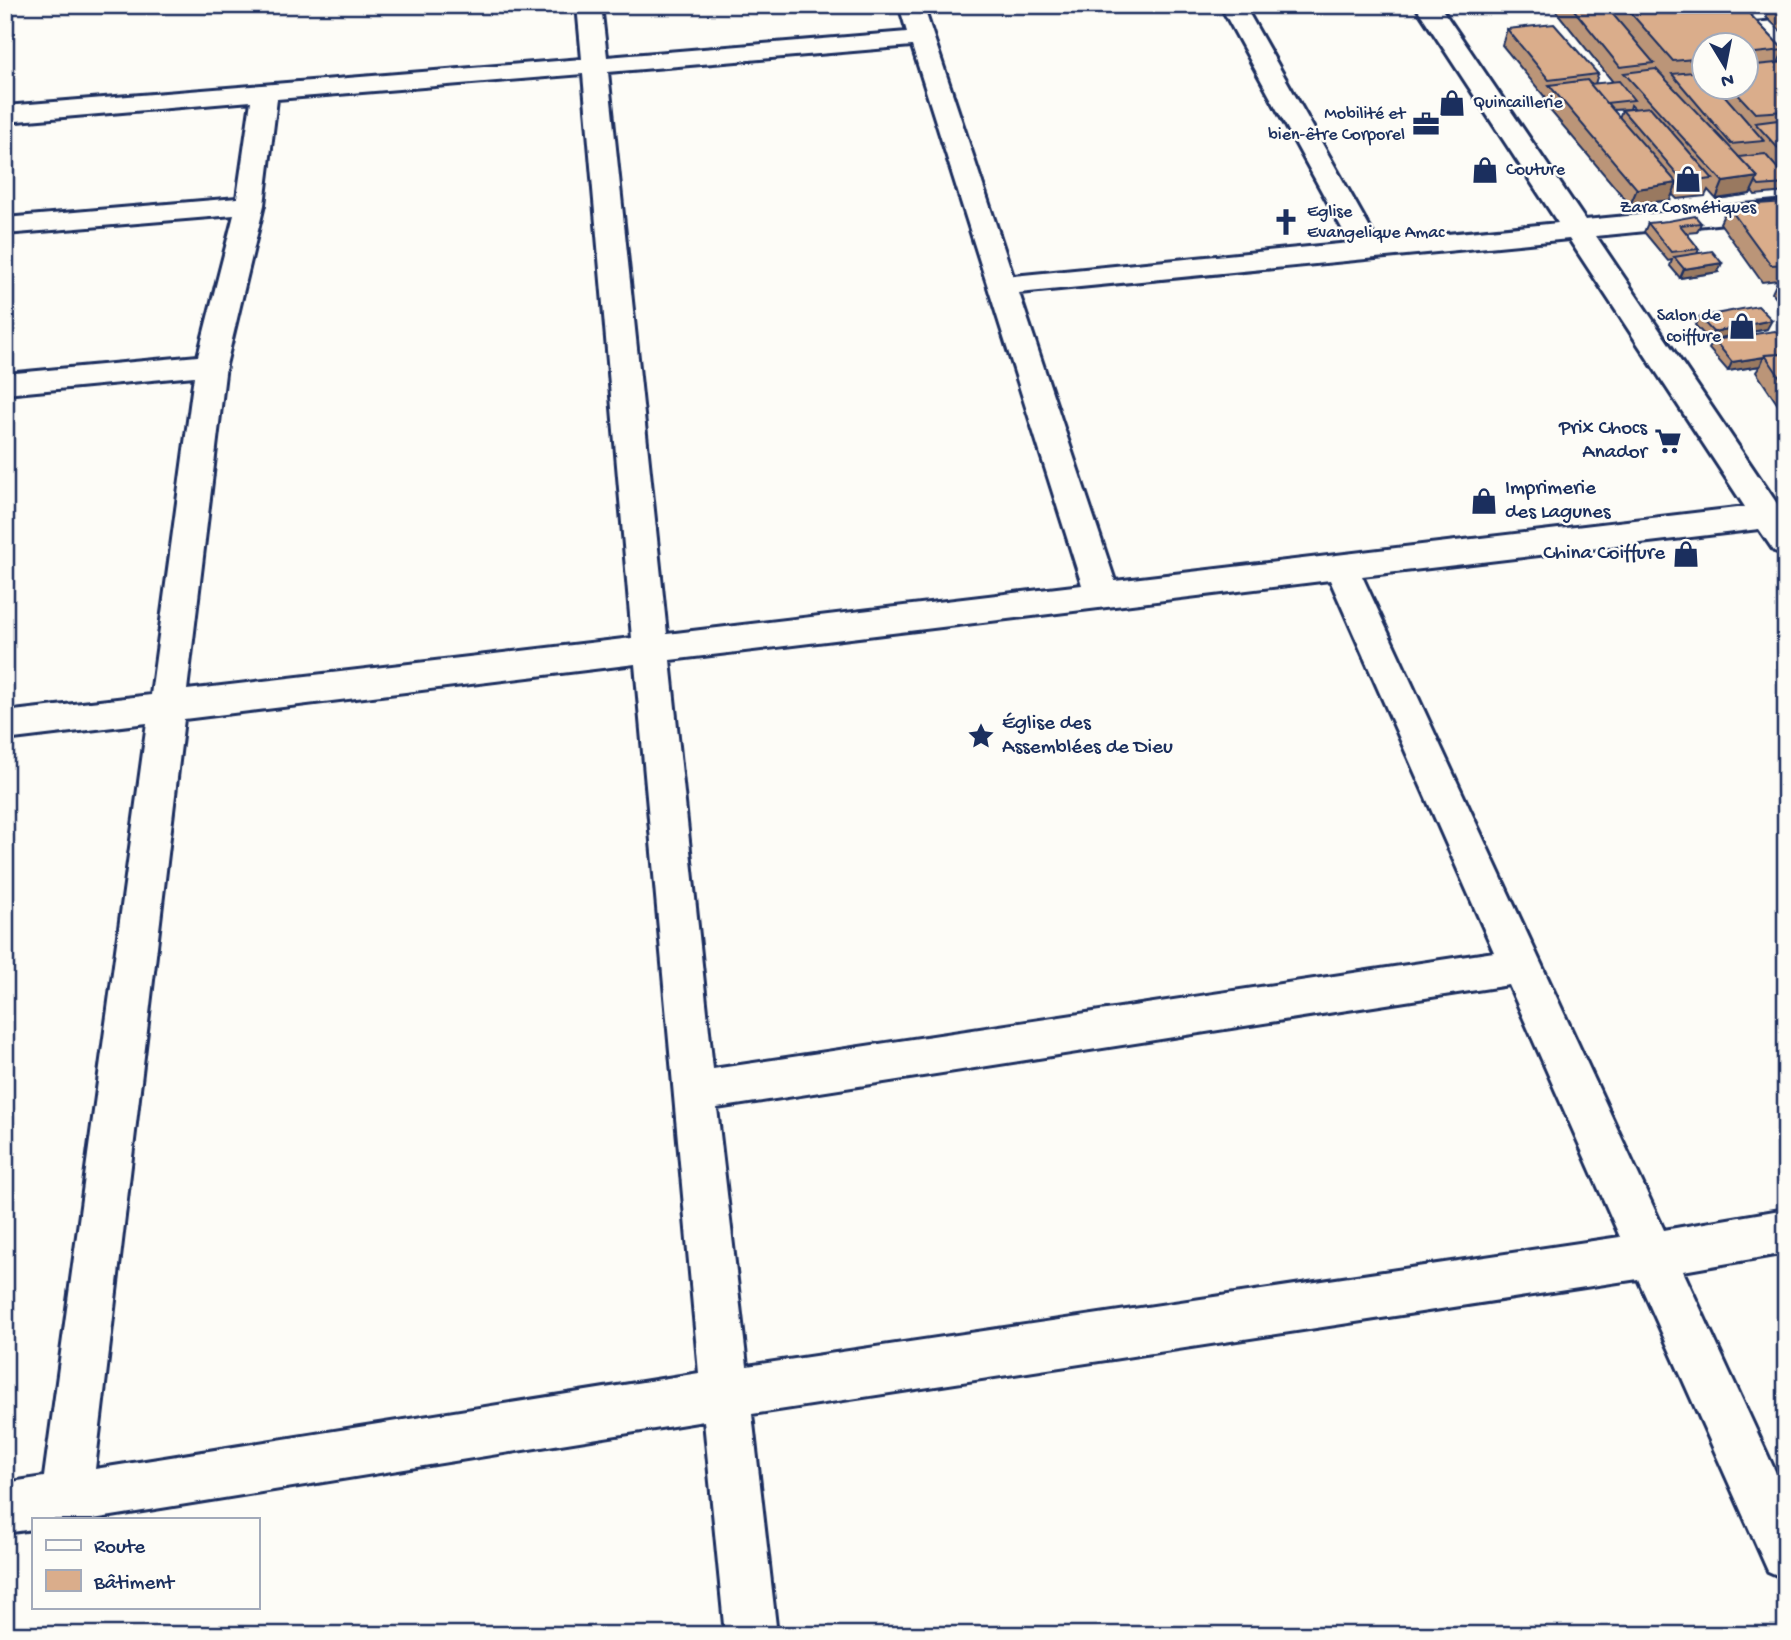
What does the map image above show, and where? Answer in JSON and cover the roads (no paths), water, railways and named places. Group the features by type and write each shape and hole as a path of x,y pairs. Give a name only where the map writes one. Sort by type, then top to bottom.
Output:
{"street":[{"path":"589,5 597,65 694,1092 728,1392 751,1635"},
{"path":"911,5 1103,597"},
{"path":"1232,5 1368,250"},
{"path":"5,726 1341,567 1776,530 1685,387 1427,5"},
{"path":"1727,10 1786,10"},
{"path":"1727,10 1747,32"},
{"path":"5,114 921,38"},
{"path":"65,1497 211,365 250,205 265,93"},
{"path":"5,226 250,205"},
{"path":"1002,286 1786,209"},
{"path":"5,384 211,365"},
{"path":"1341,567 1786,1553"},
{"path":"694,1092 1521,964"},
{"path":"5,1508 728,1392 1653,1254 1786,1231"}],"place":[{"name":"Quincaillerie","path":"1452,103"},
{"name":"Mobilité et bien-être Corporel","path":"1426,124"},
{"name":"Couture","path":"1485,170"},
{"name":"Zara Cosmétiques","path":"1688,179"},
{"name":"Eglise Evangelique Amac","path":"1286,222"},
{"name":"Salon de coiffure","path":"1742,326"},
{"name":"Prix Chocs Anador","path":"1668,441"},
{"name":"Imprimerie des Lagunes","path":"1484,501"},
{"name":"China Coiffure","path":"1686,554"},
{"name":"Église des Assemblées de Dieu","path":"981,736"}]}
